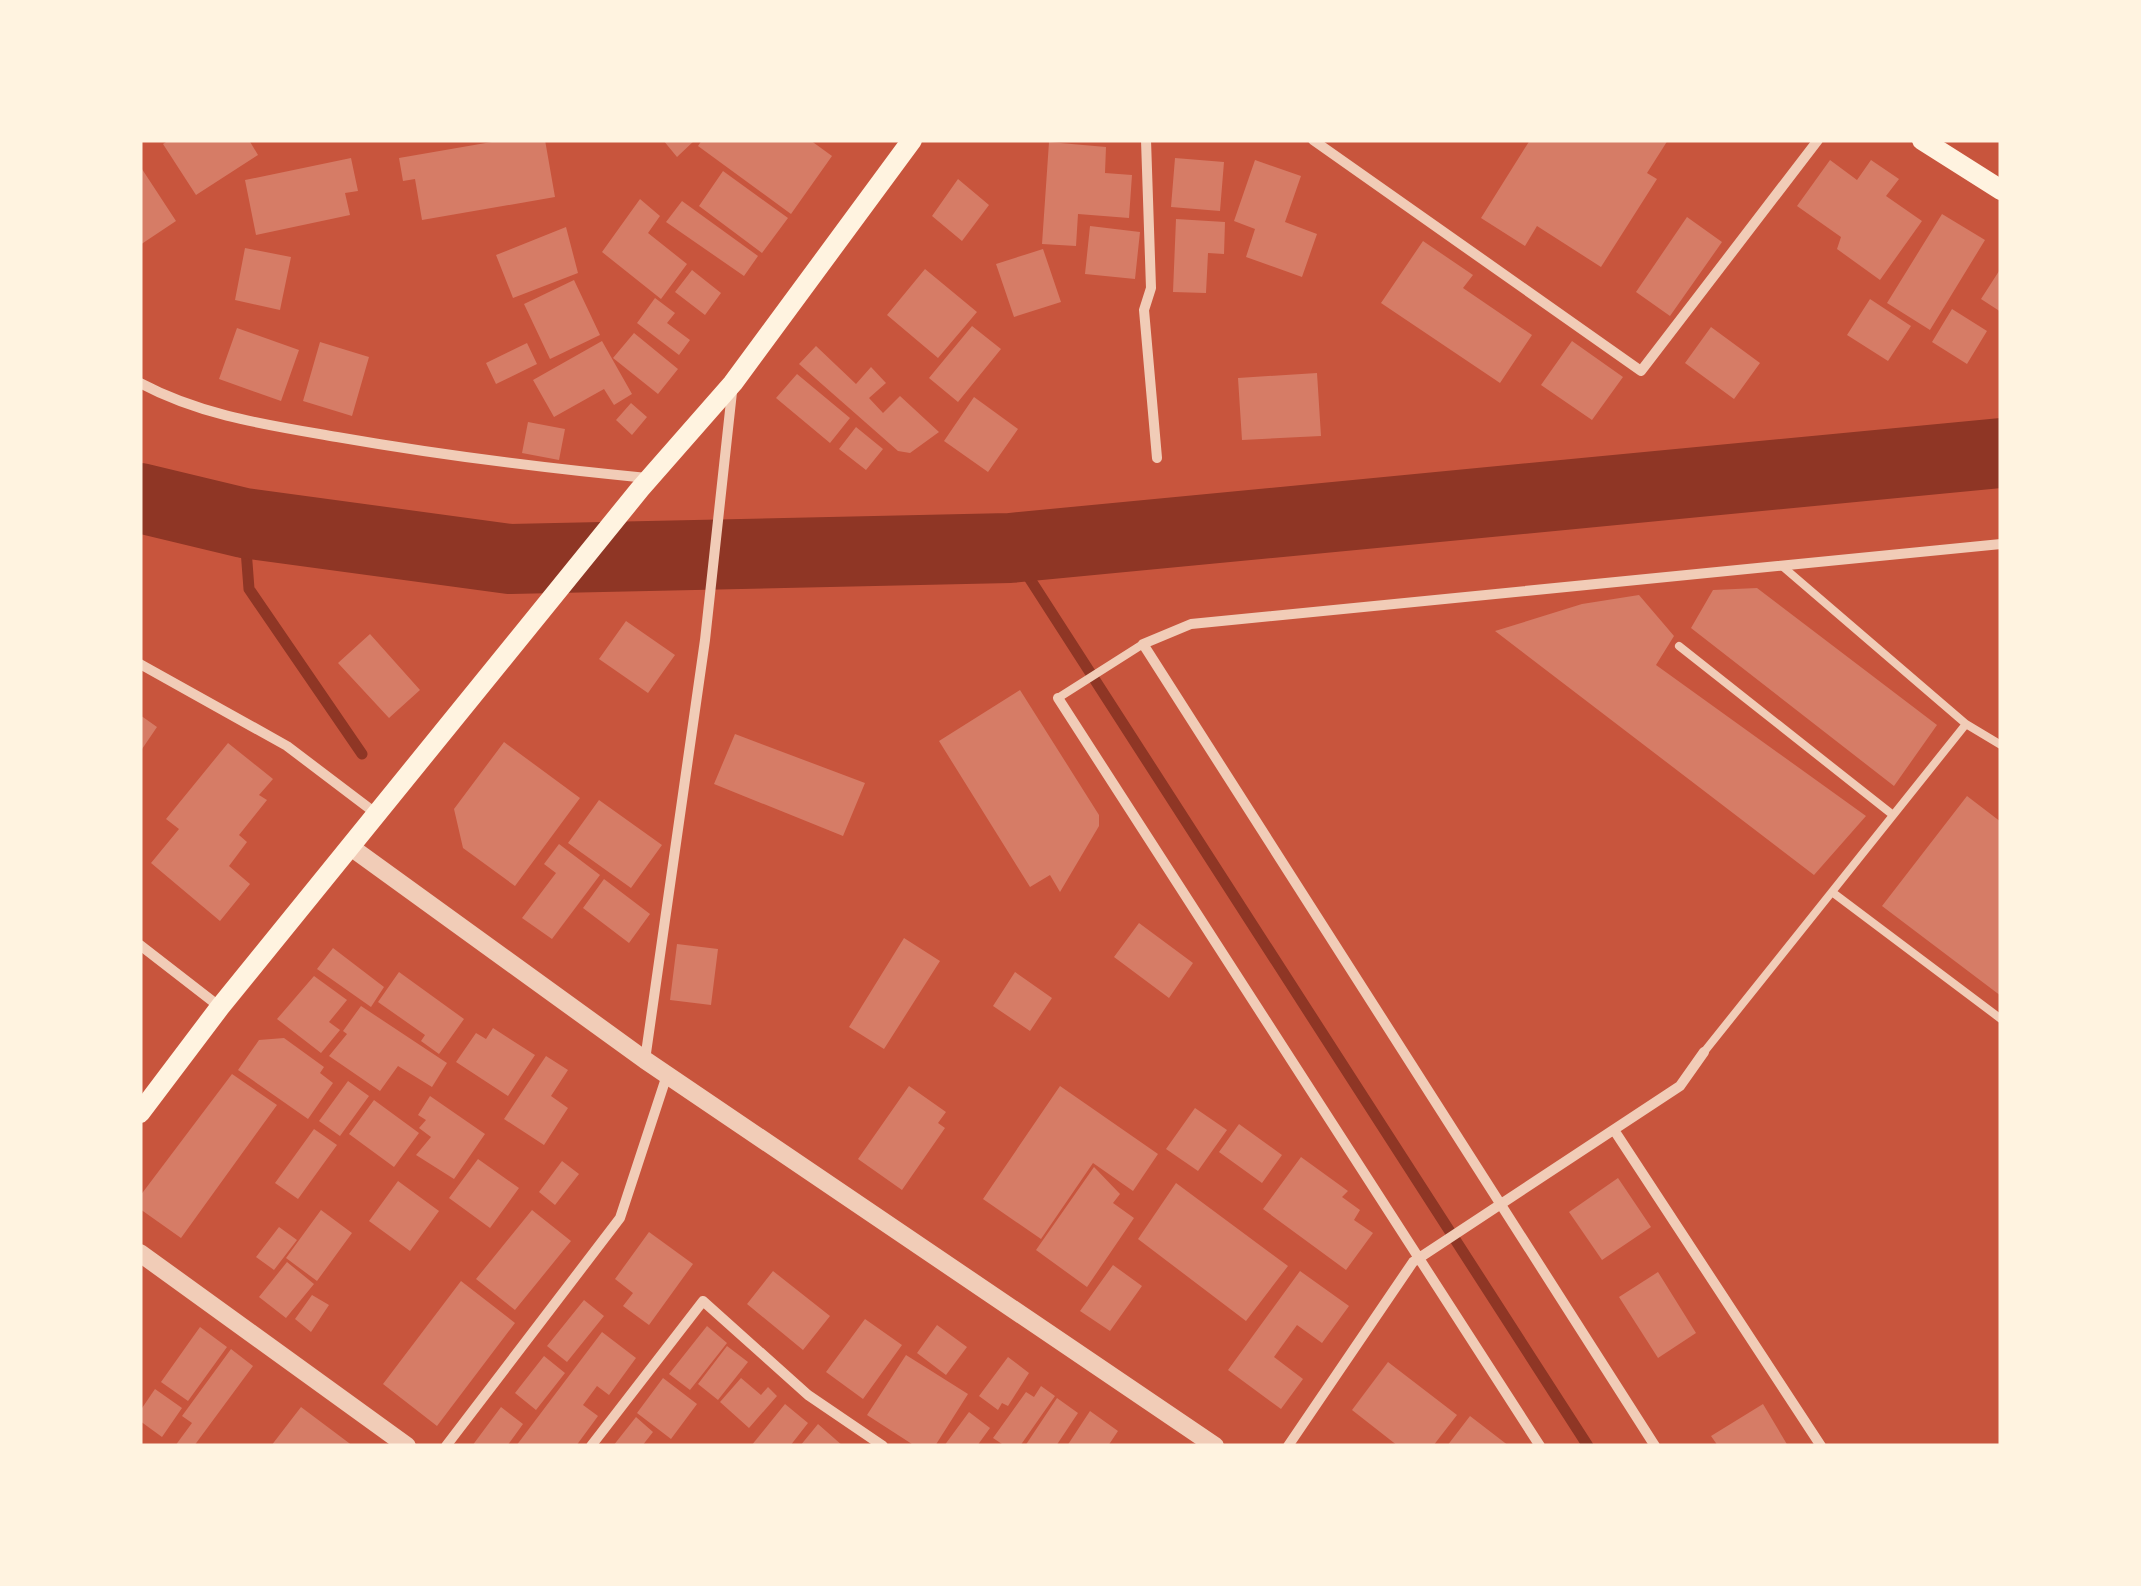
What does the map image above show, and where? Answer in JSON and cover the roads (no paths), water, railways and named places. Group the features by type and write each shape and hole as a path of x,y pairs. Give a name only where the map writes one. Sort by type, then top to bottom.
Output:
{"main road":[{"path":"140,1113 220,1008 644,483 733,383 912,140"},
{"path":"1922,140 2001,190"}],"street":[{"path":"1146,140 1151,288 1144,310 1157,458"},
{"path":"1312,140 1641,371 1818,140"},
{"path":"140,383 178,403 238,420 644,483"},
{"path":"646,1060 704,640 733,383"},
{"path":"1655,1446 1496,1208 1143,644 1191,624 2001,544"},
{"path":"140,664 287,746 378,815"},
{"path":"1058,698 1423,1255 1540,1446"},
{"path":"352,848 646,1060 1206,1444"},
{"path":"140,945 220,1008"},
{"path":"1288,1446 1423,1255 1680,1086 1704,1052"},
{"path":"446,1446 620,1218 668,1075"},
{"path":"1614,1130 1821,1446"},
{"path":"140,1253 407,1446"},
{"path":"591,1446 703,1300 808,1395 883,1446"}],"lane":[{"path":"1782,566 1966,724 2001,745"},
{"path":"1058,698 1143,644"},
{"path":"1680,646 1894,815"},
{"path":"1704,1052 1966,724"},
{"path":"1832,892 2001,1019"}],"waterway":[{"path":"140,498 244,523 510,559 1010,548 2001,453"},
{"path":"244,523 249,589 362,754"},
{"path":"1010,548 1588,1446"}]}
